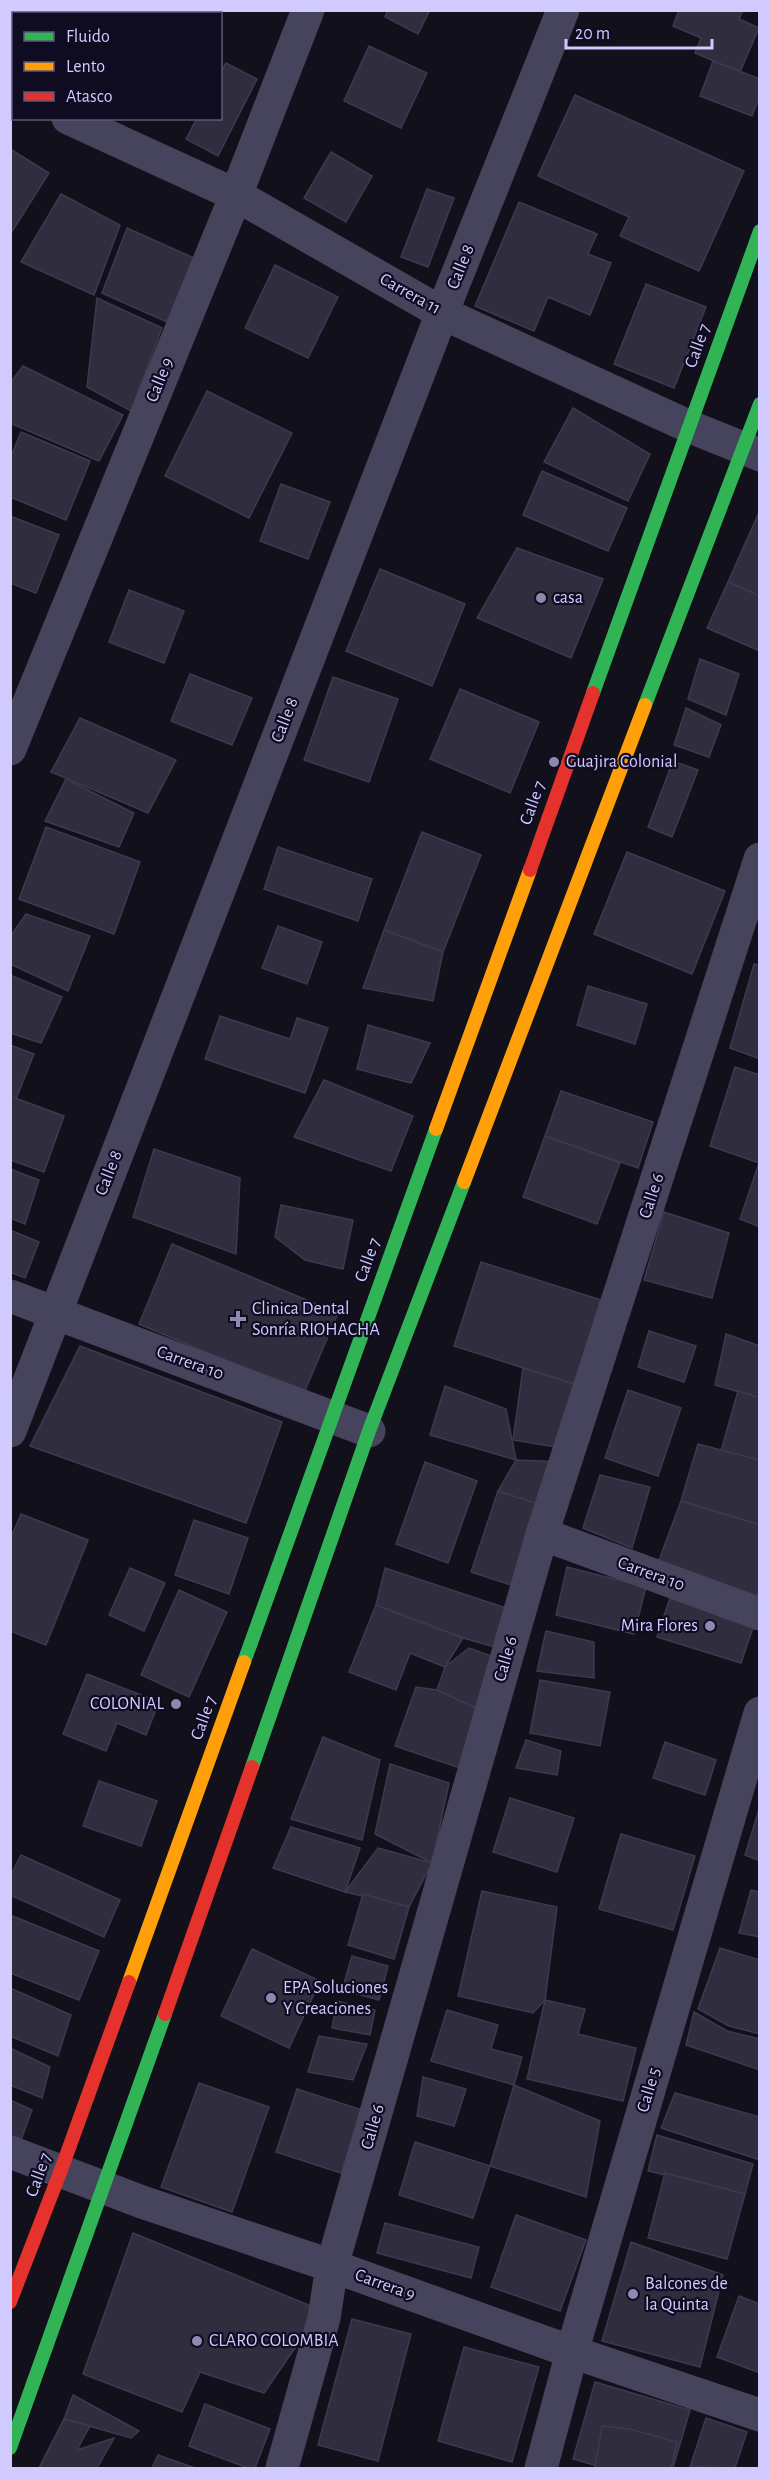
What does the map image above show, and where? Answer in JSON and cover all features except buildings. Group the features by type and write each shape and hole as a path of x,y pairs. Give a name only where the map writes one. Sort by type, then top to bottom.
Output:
{"street":[{"name":"Calle 9","path":"10,749 236,195 308,10"},
{"name":"Calle 8","path":"10,1431 442,313 563,10"},
{"name":"Carrera 11","path":"72,120 236,195 442,313 688,426 752,451"},
{"name":"Calle 7","path":"10,2302 61,2170 759,231"},
{"path":"10,2448 105,2187 369,1431 752,451 759,404"},
{"name":"Calle 6","path":"282,2469 324,2318 333,2266 542,1534 759,859"},
{"name":"Carrera 10","path":"10,1296 369,1431"},
{"name":"Carrera 10","path":"542,1534 759,1614"},
{"name":"Calle 5","path":"541,2469 572,2352 759,1713"},
{"name":"Carrera 9","path":"10,2152 142,2202 333,2266 572,2352 759,2415"}],"traffic: fast":[{"path":"593,693 760,231"},
{"path":"645,705 760,404"},
{"path":"244,1662 436,1129"},
{"path":"252,1767 369,1431 464,1182"},
{"path":"10,2448 165,2014"}],"traffic: slow":[{"path":"464,1182 645,705"},
{"path":"436,1129 530,870"},
{"path":"129,1982 244,1662"}],"traffic: jam":[{"path":"530,870 593,693"},
{"path":"165,2014 252,1767"},
{"path":"10,2302 129,1982"}],"place":[{"name":"casa","path":"541,598"},
{"name":"Guajira Colonial","path":"554,762"},
{"name":"Clinica Dental Sonría RIOHACHA","path":"238,1319"},
{"name":"Mira Flores","path":"710,1626"},
{"name":"COLONIAL","path":"176,1704"},
{"name":"EPA Soluciones Y Creaciones","path":"271,1998"},
{"name":"Balcones de la Quinta","path":"633,2294"},
{"name":"CLARO COLOMBIA","path":"197,2341"}]}
